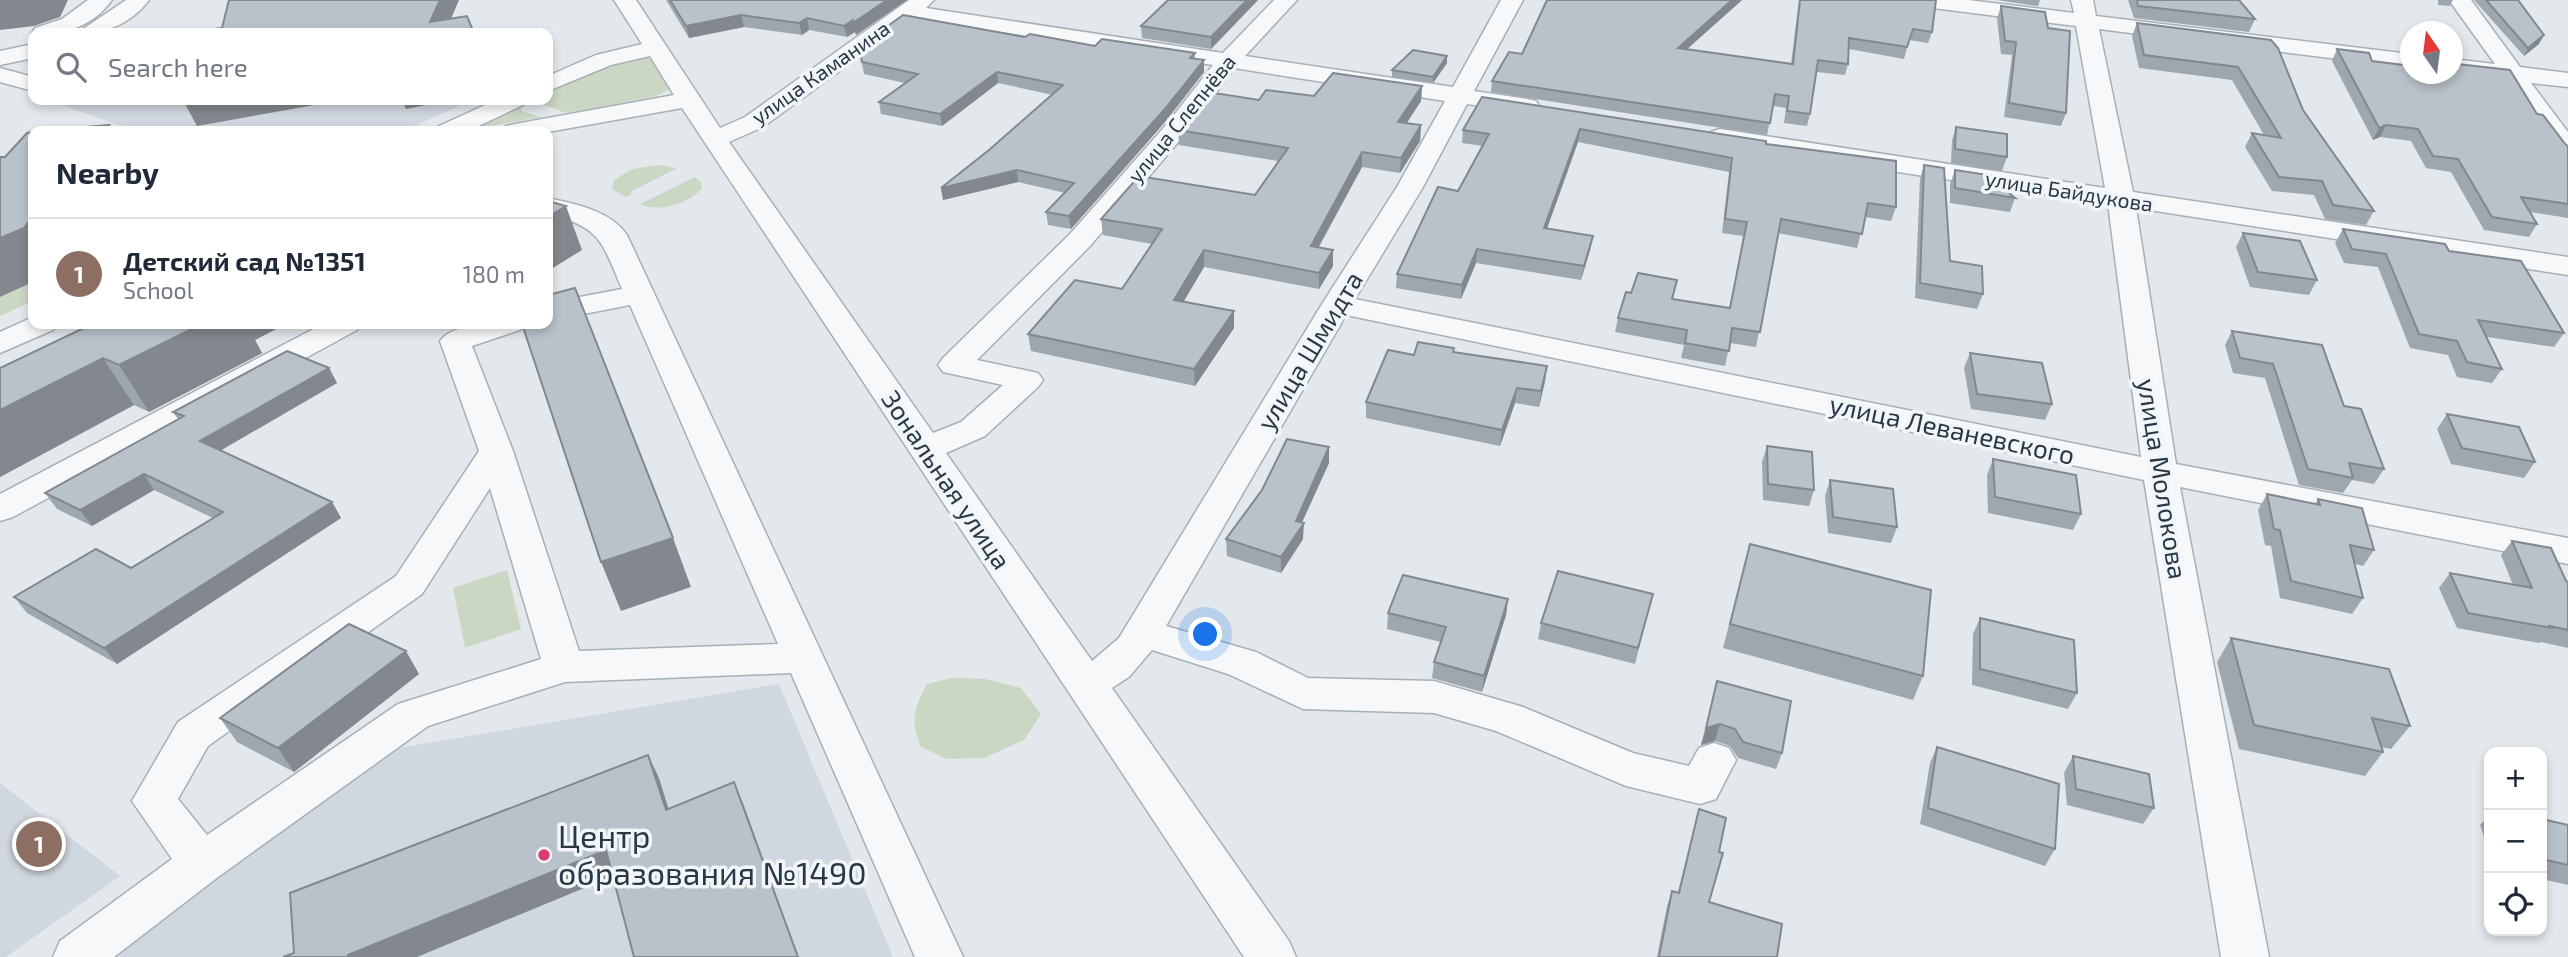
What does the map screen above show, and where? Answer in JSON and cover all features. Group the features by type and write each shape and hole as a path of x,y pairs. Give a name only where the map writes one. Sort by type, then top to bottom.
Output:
{"street":[{"path":"59,28 71,24 101,0"},
{"path":"97,28 125,12 138,0"},
{"name":"Зональная улица","path":"625,0 715,139 1272,957"},
{"name":"улица Слепнёва","path":"925,449 973,429 1027,380 954,365 1080,240 1176,130 1227,62 1286,0"},
{"name":"улица Шмидта","path":"1086,685 1115,666 1133,648 1142,634 1336,304 1410,187 1513,0"},
{"path":"1917,0 2085,10 2400,59"},
{"path":"2460,0 2568,150"},
{"path":"915,5 1227,62 1555,111"},
{"name":"улица Каманина","path":"715,139 754,122 915,5"},
{"name":"улица Молокова","path":"2085,10 2120,200 2160,472 2245,957"},
{"path":"0,59 28,40"},
{"path":"553,82 604,60 656,48"},
{"path":"0,59 28,52"},
{"path":"0,59 28,80"},
{"path":"2463,67 2568,80"},
{"path":"543,126 690,99"},
{"path":"459,126 504,105"},
{"path":"532,105 549,116 583,119"},
{"name":"улица Байдукова","path":"1693,132 2120,200 2568,266"},
{"path":"553,207 581,214 613,235 939,957"},
{"path":"553,311 640,294"},
{"name":"улица Леваневского","path":"1336,304 2160,472 2568,551"},
{"path":"0,344 32,329"},
{"path":"0,509 337,329"},
{"path":"493,329 455,341 496,451 564,667"},
{"path":"202,863 154,801 193,734 409,585 496,451"},
{"path":"1142,634 1242,663 1303,693 1434,697 1507,718 1626,769 1700,786 1714,760"},
{"path":"77,957 202,863 413,715 564,667 804,658"}],"shaded area":[{"path":"62,105 461,105 414,126 122,126"},
{"name":"Центр образования №1490","path":"779,684 893,957 100,957 374,752"},
{"path":"0,783 120,876 6,957 0,957"}],"green space":[{"path":"639,57 653,58 673,82 668,90 656,96 578,111 563,112 545,105 553,105 553,87 579,74"},
{"path":"513,105 520,105 522,111 541,117 490,126 471,126"},
{"path":"660,165 677,168 630,192 632,194 626,197 612,189 614,180 632,169"},
{"path":"695,177 701,182 702,188 689,199 655,208 640,204"},
{"path":"28,284 28,303 0,316 0,297"},
{"path":"507,570 521,629 465,648 453,588"},
{"path":"952,678 985,679 1021,688 1041,714 1024,740 984,758 947,759 921,747 915,729 915,715 927,684"}],"building":[{"path":"229,0 440,0 430,22 467,16 472,28 222,28"},
{"path":"670,0 887,0 844,26 807,18 799,23 741,15 686,26"},
{"path":"1168,0 1247,0 1211,37 1141,26"},
{"path":"1547,0 1732,0 1678,48 1793,64 1800,0 1936,0 1932,32 1913,29 1907,47 1849,38 1848,64 1818,60 1810,114 1787,111 1789,96 1775,94 1770,123 1492,81 1509,52 1522,54"},
{"path":"2137,0 2239,0 2255,19 2138,6"},
{"path":"2486,0 2518,0 2544,35 2528,48"},
{"path":"2001,6 2045,12 2048,28 2070,31 2066,113 2009,103 2016,42 2005,41"},
{"path":"903,15 1025,37 1030,34 1095,46 1102,39 1195,53 1190,58 1204,60 1164,110 1069,216 1046,212 1074,183 1017,170 941,188 1063,85 997,72 940,114 879,102 918,74 862,62 859,47"},
{"path":"2137,23 2271,40 2278,48 2303,110 2374,211 2333,205 2322,181 2279,177 2252,133 2281,138 2238,67 2144,55"},
{"path":"2337,49 2369,53 2372,61 2400,65 2400,84 2463,84 2463,65 2510,70 2537,114 2543,115 2568,146 2568,204 2521,197 2537,224 2492,217 2458,159 2433,156 2418,129 2386,125 2379,128"},
{"path":"1413,50 1447,56 1433,77 1392,70"},
{"path":"1333,73 1422,86 1398,122 1421,125 1401,158 1362,152 1311,246 1333,250 1319,273 1204,250 1174,300 1234,311 1194,369 1028,334 1075,280 1122,289 1162,229 1101,219 1139,176 1255,195 1288,148 1178,130 1208,92 1259,100 1266,90 1314,96"},
{"path":"1482,97 1766,141 1766,144 1896,161 1896,207 1868,203 1862,234 1781,219 1760,332 1732,328 1729,351 1685,343 1687,330 1618,318 1626,292 1631,293 1638,273 1677,280 1672,299 1730,308 1747,222 1725,219 1732,158 1580,129 1544,228 1593,236 1584,266 1477,249 1462,285 1397,274 1438,187 1458,191 1489,134 1463,130"},
{"path":"1956,127 2007,134 2007,157 1955,149"},
{"path":"27,133 28,223 24,228 0,238 0,157 5,157"},
{"path":"1924,165 1944,168 1950,261 1982,266 1983,294 1920,283"},
{"path":"1955,170 2008,178 2008,181 1990,178 2015,198 1955,188"},
{"path":"553,202 566,206 553,214"},
{"path":"2343,229 2445,244 2449,251 2521,261 2564,333 2478,320 2502,369 2467,362 2457,341 2419,334 2386,254 2352,249"},
{"path":"2243,233 2300,241 2317,280 2258,272"},
{"path":"575,288 673,538 601,562 524,329 553,329 553,294"},
{"path":"82,329 192,329 119,365 103,358 0,410 0,368"},
{"path":"2232,331 2322,345 2344,406 2361,409 2384,469 2349,463 2353,478 2308,469 2273,364 2240,358"},
{"path":"1418,342 1454,348 1453,352 1547,366 1541,391 1517,388 1502,430 1366,402 1388,350 1414,355"},
{"path":"287,351 329,368 200,441 332,502 104,648 14,597 96,549 131,568 223,512 144,474 80,510 45,493 184,416 173,412"},
{"path":"1970,353 2042,363 2052,404 1977,394"},
{"path":"2447,414 2519,427 2535,462 2462,448"},
{"path":"1287,439 1329,447 1296,521 1304,523 1281,557 1226,539 1262,490"},
{"path":"1767,446 1812,452 1814,490 1768,484"},
{"path":"1993,459 2076,475 2081,514 1995,497"},
{"path":"1830,480 1893,489 1897,527 1833,517"},
{"path":"2267,494 2320,505 2318,499 2362,508 2374,550 2350,545 2363,598 2291,581 2280,530 2274,529"},
{"path":"2512,541 2551,548 2568,582 2568,630 2468,613 2450,573 2532,588"},
{"path":"1750,544 1931,590 1923,676 1730,624"},
{"path":"1558,571 1653,594 1638,648 1541,623"},
{"path":"1403,575 1508,599 1484,676 1434,662 1446,627 1388,613"},
{"path":"1980,618 2074,640 2077,693 1980,669"},
{"path":"349,624 406,651 278,748 220,718"},
{"path":"2231,638 2389,669 2410,726 2372,718 2383,752 2254,725"},
{"path":"1717,681 1791,701 1782,753 1743,742 1735,729 1720,724 1706,728"},
{"path":"1937,747 2059,784 2055,849 1928,808"},
{"path":"648,755 666,810 734,782 798,957 634,957 606,850 348,957 283,957 294,953 290,893"},
{"path":"2073,756 2149,774 2154,808 2076,789"},
{"path":"1699,809 1726,818 1719,852 1723,853 1709,902 1782,924 1777,957 1659,957 1672,891 1679,893"},
{"path":"2547,820 2568,825 2568,865 2547,860"}],"place":[{"name":"Детский сад №1351","path":"39,844"},
{"name":"Центр образования №1490","path":"544,855"}]}
